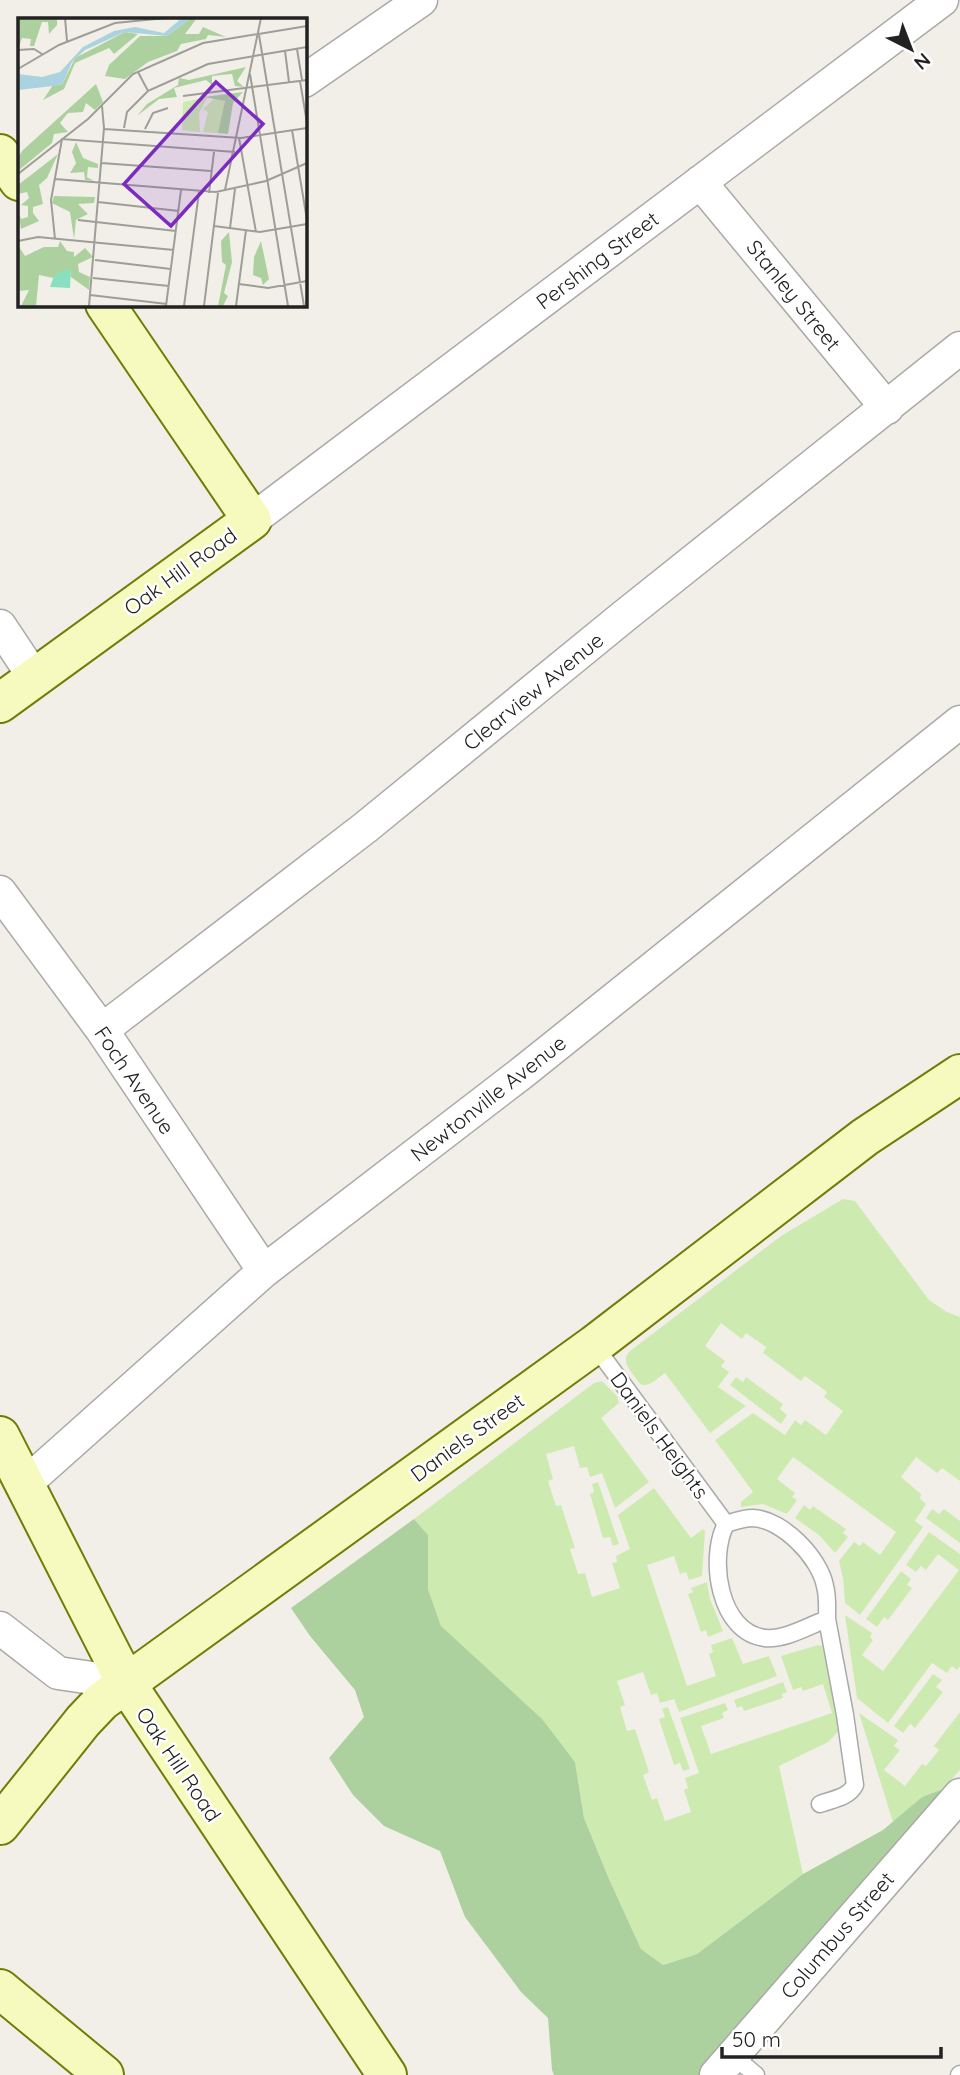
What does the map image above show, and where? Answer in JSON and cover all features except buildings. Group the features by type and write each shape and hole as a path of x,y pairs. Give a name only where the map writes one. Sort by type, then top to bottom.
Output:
{"street":[{"path":"306,80 421,0"},
{"name":"Pershing Street","path":"252,520 942,0"},
{"path":"0,154 18,180"},
{"name":"Stanley Street","path":"700,182 887,408"},
{"name":"Oak Hill Road","path":"0,702 252,520 106,306"},
{"name":"Clearview Avenue","path":"102,1030 366,827 960,348"},
{"path":"0,626 34,677"},
{"name":"Newtonville Avenue","path":"24,1484 264,1271 523,1072 960,722"},
{"name":"Foch Avenue","path":"0,892 102,1030 264,1271"},
{"name":"Daniels Street","path":"0,1825 102,1701 594,1345 865,1137 960,1074"},
{"name":"Oak Hill Road","path":"0,1436 126,1683 387,2075"},
{"path":"0,1628 58,1673 126,1683"},
{"name":"Columbus Street","path":"724,2065 960,1795"},
{"path":"0,1989 104,2075"}],"lane":[{"name":"Daniels Heights","path":"594,1345 726,1524"},
{"path":"820,1804 846,1795 855,1785 822,1576 810,1555 784,1530 755,1518 726,1524 718,1545 718,1579 727,1606 742,1628 752,1635 767,1639 785,1636 827,1619"},
{"path":"724,2065 756,2075"}],"green space":[{"path":"843,1199 855,1201 929,1300 960,1317 960,1481 942,1468 937,1473 916,1457 901,1477 921,1494 920,1499 926,1504 915,1521 923,1527 860,1615 845,1603 839,1561 854,1542 860,1546 863,1542 880,1555 896,1532 793,1457 777,1479 795,1493 792,1497 797,1500 787,1514 763,1504 741,1507 741,1502 753,1492 715,1440 753,1413 785,1435 795,1420 801,1425 805,1420 826,1435 843,1411 824,1397 827,1392 805,1376 801,1381 763,1353 766,1347 746,1333 742,1339 721,1323 705,1346 725,1361 721,1366 729,1372 718,1387 746,1406 710,1433 665,1373 650,1384 640,1384 626,1363 630,1351 781,1236"},
{"path":"736,1377 743,1382 746,1377 783,1404 780,1409 787,1415 781,1424 730,1385"},
{"path":"602,1381 617,1396 619,1403 601,1418 649,1482 615,1508 602,1473 590,1477 587,1467 580,1468 574,1446 546,1454 553,1479 548,1481 556,1506 561,1505 575,1548 570,1549 578,1574 585,1573 592,1597 620,1588 612,1563 617,1562 616,1556 630,1549 618,1515 654,1488 691,1538 703,1529 705,1531 702,1576 689,1580 686,1572 680,1574 674,1556 647,1565 687,1686 716,1676 709,1654 713,1652 711,1645 732,1638 743,1664 769,1656 777,1676 679,1712 674,1699 660,1703 657,1693 651,1695 643,1672 617,1681 625,1705 620,1707 627,1731 635,1729 649,1772 643,1775 652,1800 657,1798 665,1821 691,1812 684,1790 688,1788 685,1778 699,1773 680,1718 725,1703 728,1710 722,1713 724,1718 701,1726 711,1754 832,1713 823,1684 803,1691 801,1687 793,1690 781,1656 822,1646 840,1716 838,1732 828,1742 779,1766 803,1874 697,1954 663,1965 641,1949 609,1879 584,1818 575,1762 441,1626 428,1589 428,1535 414,1519 594,1383"},
{"path":"598,1482 619,1544 613,1546 610,1537 603,1538 590,1494 594,1492 592,1484"},
{"path":"804,1505 810,1510 813,1506 846,1529 843,1533 848,1537 835,1553 819,1535 795,1518"},
{"path":"932,1509 939,1514 944,1509 960,1521 960,1543 926,1518"},
{"path":"414,1519 428,1535 428,1589 441,1626 542,1719 575,1762 584,1818 609,1879 641,1949 663,1965 697,1954 803,1874 883,1830 922,1797 943,1789 943,1801 705,2075 554,2075 548,2018 521,1992 465,1917 440,1851 384,1826 353,1795 329,1758 364,1717 355,1690 310,1636 291,1608"},
{"path":"929,1532 960,1554 960,1666 957,1670 952,1666 947,1673 932,1663 888,1723 857,1698 845,1615 872,1633 870,1637 873,1640 862,1655 883,1671 959,1570 938,1554 926,1570 921,1566 916,1572 906,1565"},
{"path":"901,1571 911,1579 907,1585 912,1588 888,1620 884,1617 877,1627 866,1619"},
{"path":"707,1582 710,1599 723,1631 708,1637 706,1630 701,1632 688,1594 693,1592 691,1588"},
{"path":"933,1674 942,1680 936,1687 943,1692 915,1728 910,1724 903,1733 894,1726"},
{"path":"783,1682 787,1692 782,1694 783,1698 744,1711 742,1706 737,1708 734,1700"},
{"path":"668,1707 690,1769 683,1771 680,1763 674,1765 659,1719 665,1717 662,1709"},
{"path":"960,1712 960,1770 943,1789 922,1797 893,1822 859,1713 898,1740 894,1746 900,1750 884,1770 905,1786 922,1764 926,1766 939,1750 934,1746"}]}
